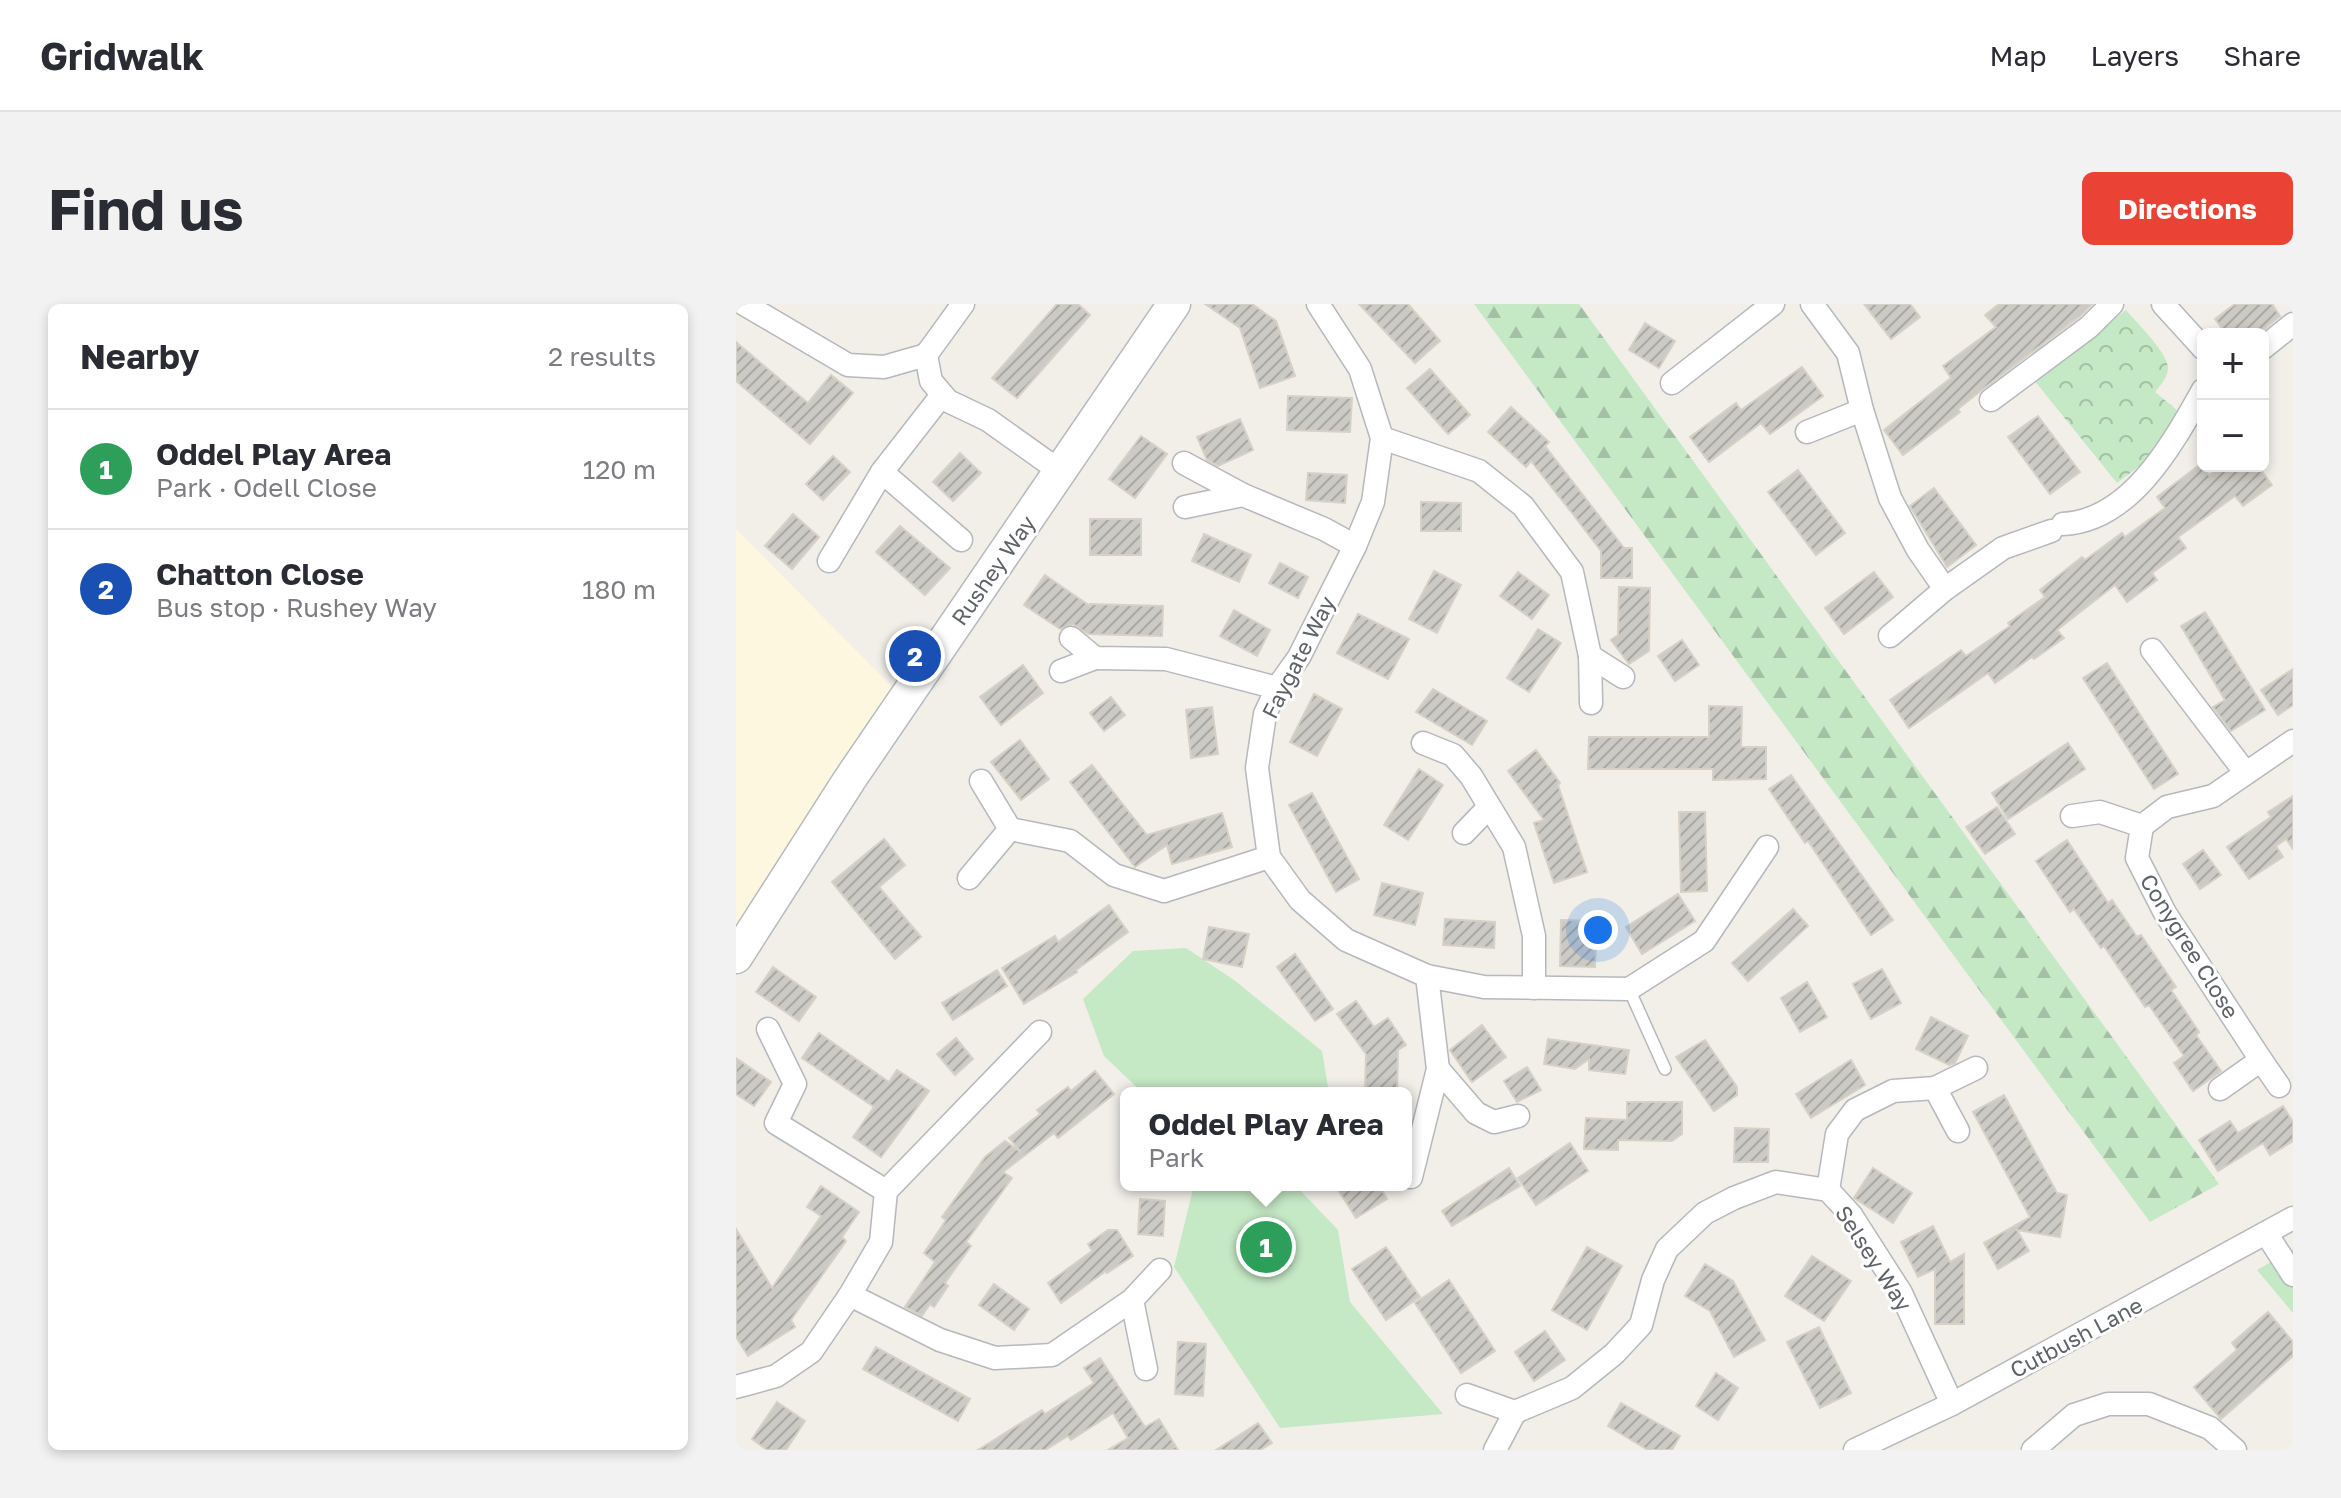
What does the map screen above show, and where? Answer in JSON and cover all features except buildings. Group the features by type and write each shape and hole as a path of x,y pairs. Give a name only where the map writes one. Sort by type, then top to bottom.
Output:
{"street":[{"path":"742,311 848,365 884,367 926,355 963,304"},
{"name":"Rushey Way","path":"736,957 850,779 1174,304"},
{"name":"Faygate Way","path":"1318,304 1360,369 1382,438 1373,502 1355,546 1299,657 1277,688 1265,714 1257,768 1269,857 1300,900 1346,940 1427,976 1484,987 1629,989"},
{"path":"1672,383 1773,304"},
{"path":"1812,304 1848,353 1862,410 1890,498 1918,550 1945,589"},
{"path":"1991,400 2089,327 2112,304"},
{"path":"2163,304 2197,341"},
{"path":"2269,343 2293,324"},
{"path":"926,355 931,381 948,401 988,420 1061,472"},
{"path":"829,561 882,472 942,395"},
{"path":"1890,636 1945,589 2003,548 2057,527 2082,523 2133,493 2169,448 2197,400"},
{"path":"1807,432 1862,410"},
{"path":"1382,438 1479,471 1523,506 1572,572 1590,656 1591,703"},
{"path":"1184,463 1243,495 1324,529 1355,546"},
{"path":"882,472 961,540"},
{"path":"1185,507 1243,495"},
{"path":"1071,638 1095,658"},
{"path":"2152,650 2245,772"},
{"path":"1590,656 1623,677"},
{"path":"1061,671 1095,658 1166,659 1277,688"},
{"path":"2072,816 2100,812 2142,826 2167,807 2213,796 2293,741"},
{"path":"1423,743 1453,755 1471,776 1514,847 1534,936 1534,988"},
{"path":"981,781 1010,829 1070,841 1114,875 1164,891 1269,857"},
{"path":"1464,833 1489,807"},
{"name":"Conygree Close","path":"2142,826 2137,858 2165,913 2279,1086"},
{"path":"969,878 1010,829"},
{"path":"1629,989 1704,941 1767,847"},
{"path":"1412,1173 1438,1069 1427,976"},
{"path":"768,1029 795,1084 776,1123 886,1191"},
{"path":"736,1387 776,1376 811,1352 881,1242 886,1191 1040,1032"},
{"path":"2220,1089 2261,1060"},
{"path":"1828,1190 1837,1134 1855,1110 1893,1091 1935,1088 1976,1068"},
{"path":"1438,1069 1476,1113 1494,1122 1518,1116"},
{"path":"1935,1088 1958,1131"},
{"name":"Selsey Way","path":"1515,1412 1572,1388 1614,1354 1641,1325 1653,1280 1667,1249 1705,1213 1776,1182 1828,1190 1851,1215 1901,1293 1952,1404"},
{"name":"Cutbush Lane","path":"1855,1450 1952,1404 2293,1218"},
{"path":"2266,1233 2293,1275"},
{"path":"850,1295 940,1340 995,1358 1052,1355 1132,1300 1160,1270"},
{"path":"1132,1300 1146,1369"},
{"path":"1467,1395 1515,1412 1495,1450"},
{"path":"2033,1450 2074,1415 2108,1404 2149,1404 2210,1428 2235,1450"}],"lane":[{"path":"1629,989 1665,1069"}],"shaded area":[{"path":"736,529 901,696 736,944"}],"green space":[{"path":"1474,304 1579,304 2219,1184 2150,1222"},
{"path":"2126,310 2163,355 2168,369 2155,392 2177,410 2166,446 2117,483 2034,380"},
{"path":"1186,948 1234,980 1322,1051 1328,1087 1137,1087 1104,1056 1083,999 1133,951"},
{"path":"1193,1191 1301,1191 1338,1230 1350,1302 1443,1414 1280,1428 1174,1267"},
{"path":"1285,1218 1295,1265 1247,1275 1237,1229"},
{"path":"2293,1249 2293,1313 2257,1270"}],"place":[{"name":"Chatton Close","path":"915,656"},
{"name":"Oddel Play Area","path":"1266,1247"}]}
